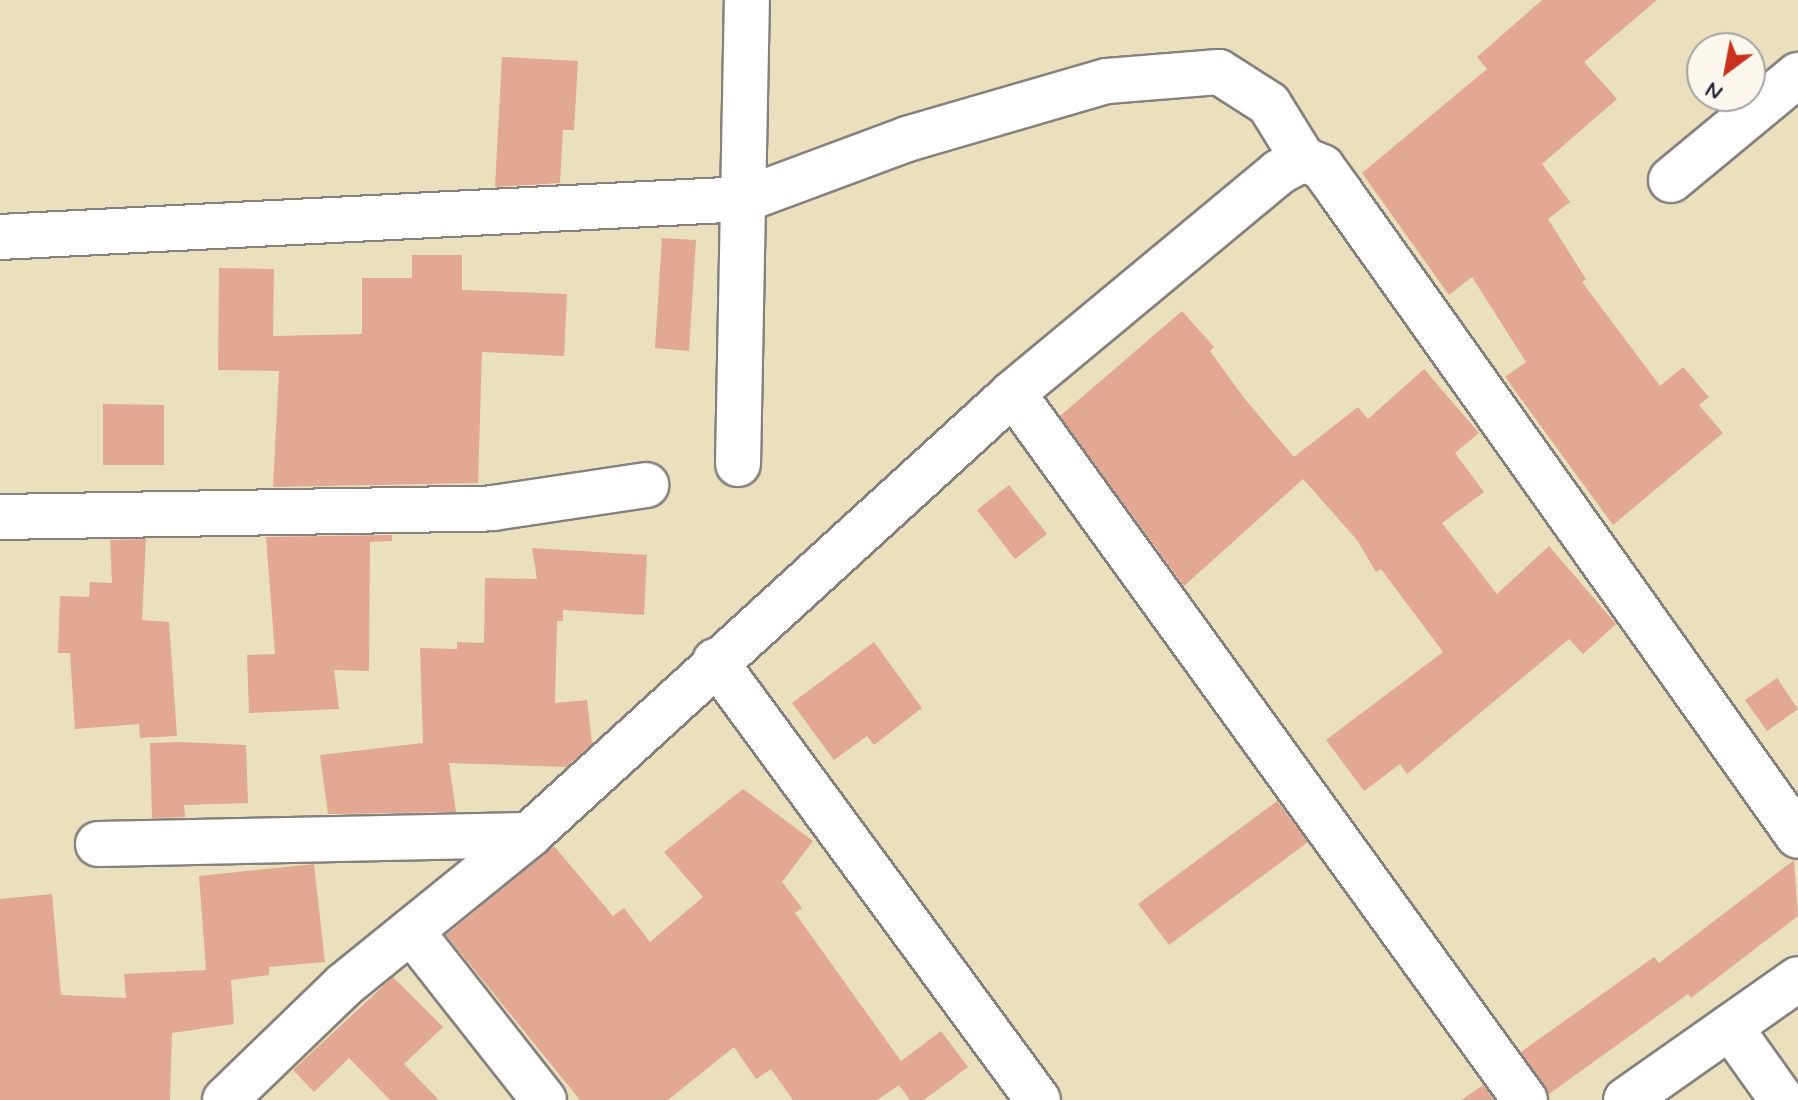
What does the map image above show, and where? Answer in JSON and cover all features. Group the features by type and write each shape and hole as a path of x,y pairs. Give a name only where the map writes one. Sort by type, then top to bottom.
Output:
{"street":[{"path":"738,464 746,199 747,0"},
{"path":"0,237 746,199 907,139 1107,81 1219,72 1269,104 1303,159 1322,167 1798,836"},
{"path":"1671,180 1798,75"},
{"path":"225,1100 344,985 529,835 715,661 1013,393 1279,172 1303,159"},
{"path":"1013,393 1525,1100"},
{"path":"0,517 493,508 646,485"},
{"path":"715,661 1038,1100"},
{"path":"98,844 529,835"},
{"path":"411,931 544,1100"},
{"path":"1626,1100 1798,979"},
{"path":"1730,1027 1782,1100"}],"building":[{"path":"1542,0 1657,0 1584,62 1617,99 1542,164 1570,202 1548,219 1586,279 1582,282 1660,386 1683,367 1709,397 1699,405 1723,433 1613,525 1505,377 1526,362 1472,277 1449,295 1362,173 1487,69 1477,57"},
{"path":"502,57 578,61 574,130 563,130 560,183 495,187"},
{"path":"662,238 696,240 689,351 655,348"},
{"path":"412,255 462,255 462,290 567,294 564,356 482,352 478,483 273,487 279,371 218,370 219,268 274,269 273,336 362,334 362,278 412,278"},
{"path":"1182,311 1214,347 1210,351 1244,398 1294,457 1358,407 1368,419 1424,369 1479,433 1455,453 1484,492 1442,523 1497,594 1549,546 1616,624 1583,654 1569,639 1407,774 1400,764 1364,791 1326,740 1443,652 1381,569 1376,572 1357,540 1303,479 1184,586 1060,416"},
{"path":"103,404 164,405 164,465 103,465"},
{"path":"1009,485 1047,534 1015,559 977,510"},
{"path":"392,535 392,541 370,542 369,671 334,670 339,709 249,713 247,655 275,654 266,537"},
{"path":"146,539 142,620 169,622 177,736 140,738 139,724 75,729 70,653 58,653 60,596 89,597 90,582 112,583 110,540"},
{"path":"532,548 647,555 644,615 563,610 563,621 557,621 555,703 587,700 592,744 566,767 449,763 456,812 328,814 320,755 423,743 420,648 457,649 457,642 484,643 485,578 537,579"},
{"path":"874,642 922,708 874,745 867,736 834,760 792,703"},
{"path":"1777,678 1798,709 1767,731 1745,700"},
{"path":"150,743 246,745 248,803 184,805 185,817 152,818"},
{"path":"743,789 813,841 782,882 802,908 795,913 901,1061 941,1031 968,1067 924,1100 910,1100 899,1085 877,1100 793,1100 771,1069 756,1079 734,1047 668,1100 580,1100 446,935 554,846 613,916 624,908 650,942 703,897 664,852"},
{"path":"1277,801 1308,842 1169,945 1138,904"},
{"path":"1794,860 1798,916 1691,998 1688,994 1549,1094 1521,1052 1654,957 1659,963"},
{"path":"314,864 325,962 269,967 269,975 231,980 234,1024 172,1033 170,1100 0,1100 0,899 52,894 61,995 126,998 124,974 206,970 199,876"},
{"path":"393,977 443,1027 404,1064 439,1100 390,1100 349,1058 314,1092 293,1070"},
{"path":"1483,1085 1494,1100 1461,1100"}]}
